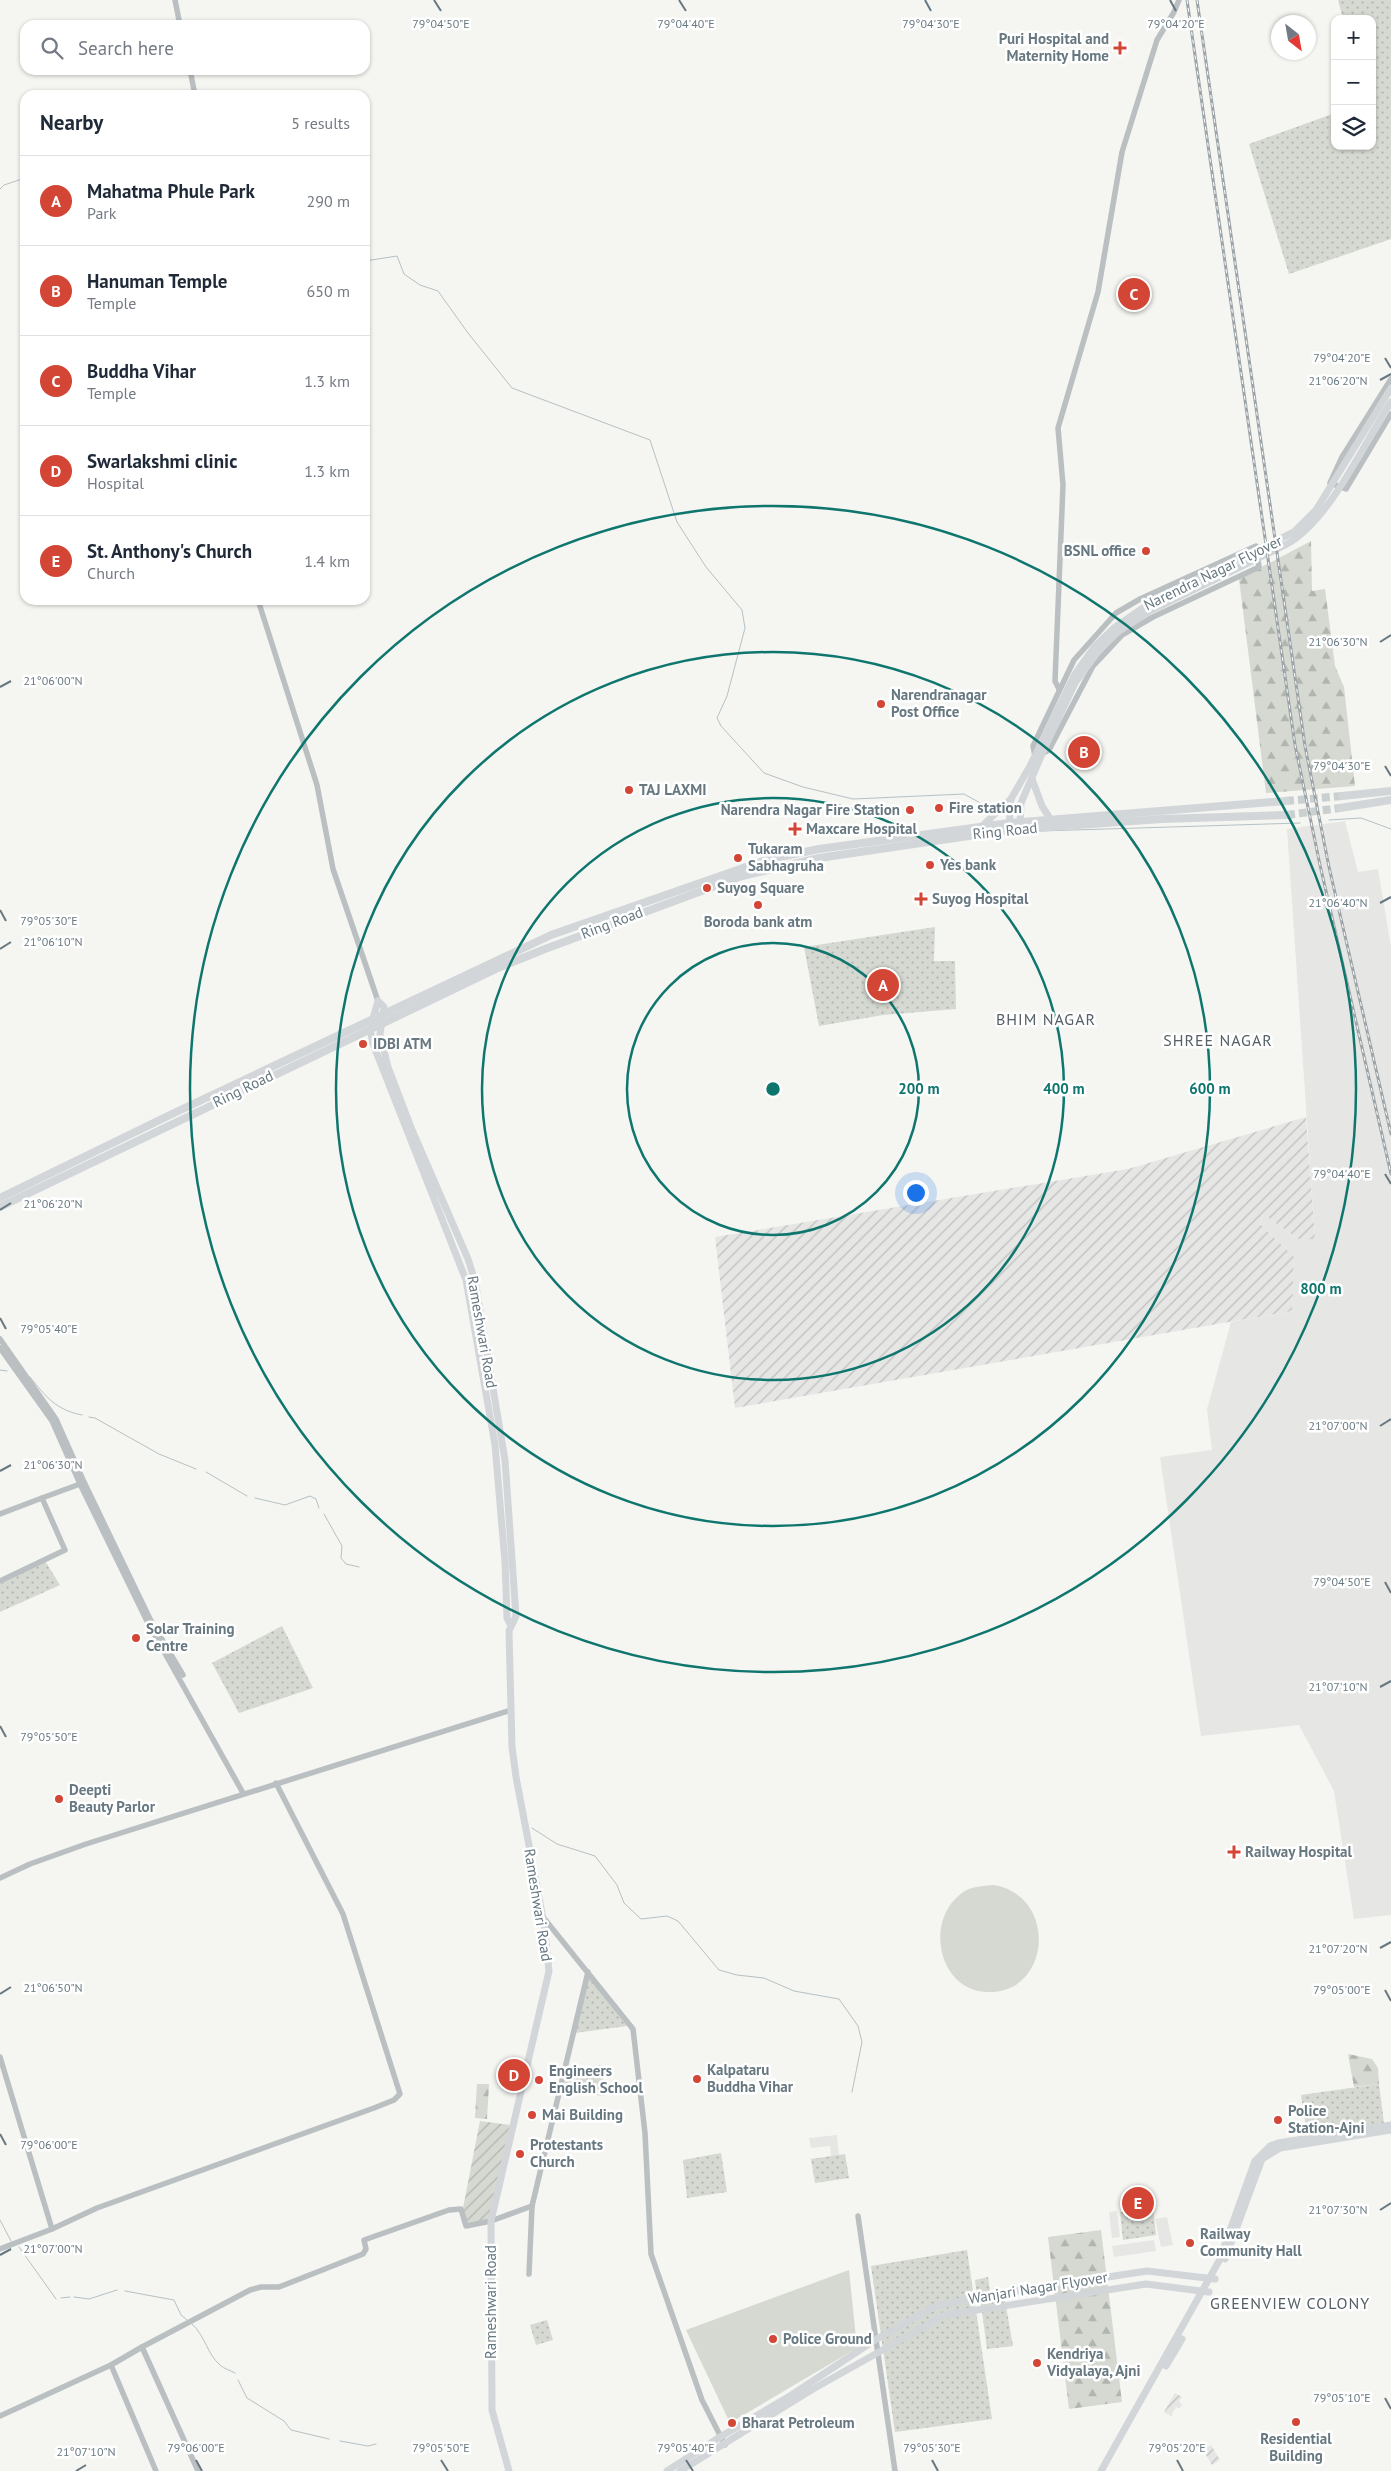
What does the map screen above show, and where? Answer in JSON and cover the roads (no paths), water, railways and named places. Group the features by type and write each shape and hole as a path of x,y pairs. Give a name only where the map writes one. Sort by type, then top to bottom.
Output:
{"highway":[{"path":"1342,796 1391,791"},
{"path":"1340,808 1391,800"},
{"name":"Ring Road","path":"1020,826 1051,820 1286,801"},
{"name":"Ring Road","path":"0,1198 551,935 766,860 819,849 981,827 1171,818 1287,815"},
{"name":"Ring Road","path":"0,1206 370,1029 545,948 742,876 819,858 1009,826"}],"main road":[{"name":"Narendra Nagar Flyover","path":"1042,750 1074,674 1095,646 1114,628 1156,599 1253,553 1294,532 1303,525 1316,510 1391,388"},
{"name":"Narendra Nagar Flyover","path":"1011,799 1034,756 1042,750 1075,683 1100,649 1119,631 1150,611 1288,544 1308,530 1326,507 1391,402"},
{"path":"1020,826 1021,803 1042,750"},
{"path":"1032,779 1042,806 1051,820"},
{"path":"1009,826 1011,799"},
{"path":"981,827 1011,799"},
{"path":"1170,809 1171,818"},
{"path":"378,1000 384,1007 383,1015"},
{"path":"370,1029 378,1000"},
{"name":"Rameshwari Road","path":"383,1015 380,1034 382,1047 404,1108 475,1281 505,1460 516,1616 510,1628"},
{"name":"Rameshwari Road","path":"370,1029 373,1044 466,1280 495,1445 505,1562 507,1618 510,1628 511,1710 516,1777 543,1917 549,1971 491,2221 492,2410 509,2471"},
{"path":"1106,2471 1224,2261 1258,2160 1270,2146 1278,2143 1391,2125"},
{"path":"1258,2160 1280,2148 1391,2130"},
{"name":"Wanjari Nagar Flyover","path":"667,2471 790,2396 875,2340 936,2306 991,2295 1147,2272 1213,2278"},
{"name":"Wanjari Nagar Flyover","path":"680,2471 814,2389 945,2315 1146,2284 1206,2291"},
{"path":"1101,2471 1206,2291"}],"street":[{"path":"175,0 179,20"},
{"path":"1059,689 1055,681 1063,485 1058,428 1098,292 1122,152 1157,40 1179,0"},
{"path":"191,75 194,90"},
{"path":"1391,380 1329,480 1330,483 1346,489 1391,414"},
{"path":"1034,756 1033,746 1074,660 1116,613 1140,599 1256,546 1259,567 1147,620 1122,635 1093,666 1050,750 1042,750"},
{"path":"260,605 317,785 333,869 378,1000"},
{"path":"0,1339 56,1419 144,1607 182,1675 243,1793"},
{"path":"0,1348 43,1405 148,1623 182,1675"},
{"path":"0,1514 80,1484"},
{"path":"0,1581 66,1550 42,1498"},
{"path":"0,1878 30,1864 86,1844 511,1710"},
{"path":"0,2248 52,2229 97,2208 374,2108 394,2100 400,2094 343,1914 276,1783"},
{"path":"543,1917 633,2029 645,2134 651,2254 702,2400 725,2444"},
{"path":"529,2274 532,2206 588,1972"},
{"path":"0,2057 52,2229"},
{"path":"0,2416 111,2365 250,2290 260,2287 279,2287 363,2254 366,2249 364,2240 449,2210 461,2209 466,2226 491,2221 532,2206"},
{"path":"858,2216 876,2354 895,2471"},
{"path":"142,2347 198,2471"},
{"path":"111,2365 156,2471"}],"waterway":[{"path":"0,189 4,185 20,180"},
{"path":"370,260 397,256 404,274 420,285 438,291 468,333 512,388 650,440 677,522 706,567 742,610 745,628 727,696 717,718 721,726 764,773 803,787 853,799 964,794 993,810"},
{"path":"1329,820 1361,818 1391,829"},
{"path":"1041,831 1300,823"},
{"path":"0,1370 7,1371"},
{"path":"30,1377 52,1402 65,1410 82,1415"},
{"path":"89,1417 95,1418 159,1454 196,1469"},
{"path":"206,1472 247,1496"},
{"path":"255,1498 285,1505 310,1496 316,1499 319,1508"},
{"path":"324,1514 342,1546 341,1558 346,1564 359,1567"},
{"path":"532,1828 557,1844 595,1856 617,1885 624,1903 641,1919 667,1916 678,1921 719,1970 737,1975 764,1978 794,1991 839,1999 858,2026 862,2042 852,2092"},
{"path":"0,2220 11,2241"},
{"path":"19,2247 56,2299"},
{"path":"74,2297 89,2299 117,2290"},
{"path":"125,2291 174,2300 181,2315 187,2320"},
{"path":"61,2298 70,2297"},
{"path":"192,2324 216,2361 223,2368 235,2373"},
{"path":"238,2380 247,2398 284,2421 291,2430 329,2439"},
{"path":"340,2441 368,2446 376,2444"}],"tunnel":[{"path":"1286,801 1342,796"},
{"path":"1287,815 1340,808"}],"railway":[{"path":"1187,0 1295,745 1320,865 1391,1174"},
{"path":"1197,0 1305,746 1329,867 1391,1134"}],"place":[{"name":"Puri Hospital and Maternity Home","path":"1120,48"},
{"name":"Buddha Vihar","path":"1134,294"},
{"name":"BSNL office","path":"1146,551"},
{"name":"Narendranagar Post Office","path":"881,704"},
{"name":"Hanuman Temple","path":"1084,752"},
{"name":"TAJ LAXMI","path":"629,790"},
{"name":"Fire station","path":"939,808"},
{"name":"Narendra Nagar Fire Station","path":"910,810"},
{"name":"Maxcare Hospital","path":"795,829"},
{"name":"Tukaram Sabhagruha","path":"738,858"},
{"name":"Yes bank","path":"930,865"},
{"name":"Suyog Square","path":"707,888"},
{"name":"Suyog Hospital","path":"921,899"},
{"name":"Boroda bank atm","path":"758,905"},
{"name":"Mahatma Phule Park","path":"883,985"},
{"name":"IDBI ATM","path":"363,1044"},
{"name":"Solar Training Centre","path":"136,1638"},
{"name":"Deepti Beauty Parlor","path":"59,1799"},
{"name":"Railway Hospital","path":"1234,1852"},
{"name":"Swarlakshmi clinic","path":"514,2075"},
{"name":"Kalpataru Buddha Vihar","path":"697,2079"},
{"name":"Engineers English School","path":"539,2080"},
{"name":"Mai Building","path":"532,2115"},
{"name":"Police Station-Ajni","path":"1278,2120"},
{"name":"Protestants Church","path":"520,2154"},
{"name":"St. Anthony's Church","path":"1138,2203"},
{"name":"Railway Community Hall","path":"1190,2243"},
{"name":"Police Ground","path":"773,2339"},
{"name":"Kendriya Vidyalaya, Ajni","path":"1037,2363"},
{"name":"Residential Building","path":"1296,2422"},
{"name":"Bharat Petroleum","path":"732,2423"}],"district":[{"name":"BHIM NAGAR","path":"1046,1019"},
{"name":"SHREE NAGAR","path":"1218,1040"},
{"name":"GREENVIEW COLONY","path":"1290,2303"}]}
